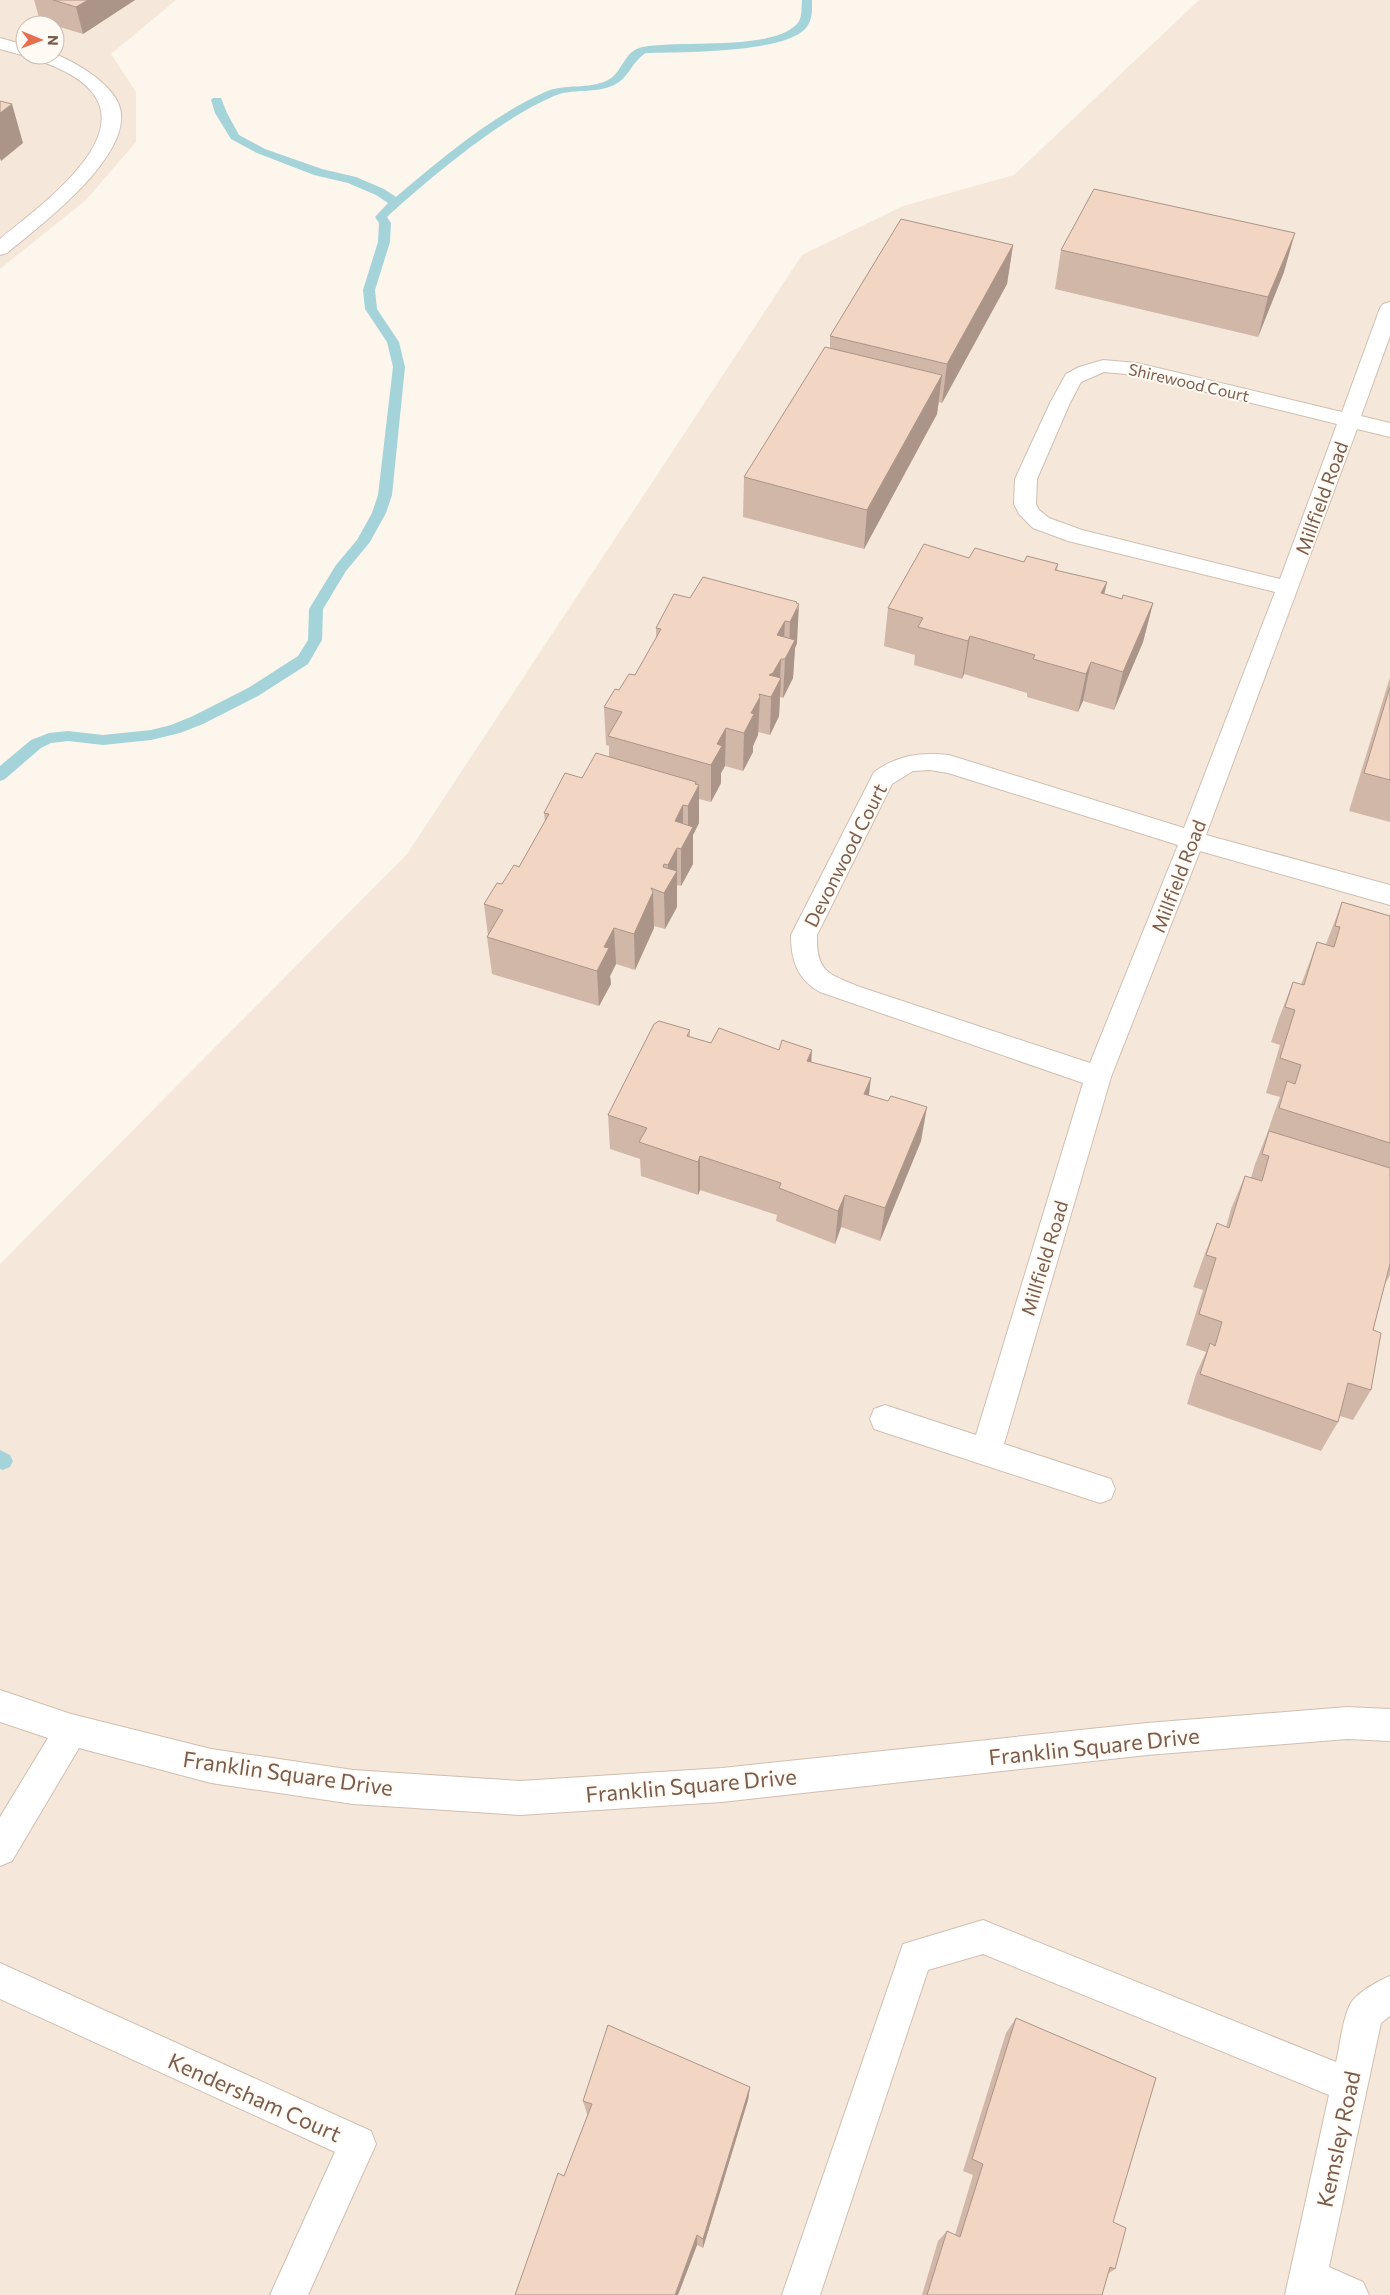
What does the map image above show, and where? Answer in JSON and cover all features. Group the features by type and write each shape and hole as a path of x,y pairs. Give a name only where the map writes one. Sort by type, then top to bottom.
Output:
{"street":[{"path":"0,43 15,48"},
{"path":"0,250 45,212 92,165 103,148 111,126 112,114 108,100 96,86 79,72 63,65"},
{"name":"Millfield Road","path":"986,1452 1098,1077 1192,840 1288,588 1390,308"},
{"name":"Shirewood Court","path":"1288,588 1076,536 1041,523 1030,514 1025,504 1026,478 1060,403 1074,378 1086,371 1103,366 1137,369 1390,430"},
{"name":"Devonwood Court","path":"1098,1077 851,994 823,983 812,975 806,964 803,952 804,935 883,778 898,766 913,762 949,764 1192,840 1390,895"},
{"path":"885,1419 1100,1489"},
{"name":"Franklin Square Drive","path":"0,1706 72,1730 211,1766 353,1787 520,1798 722,1785 1156,1738 1347,1723 1390,1724"},
{"path":"0,1849 72,1730"},
{"path":"801,2295 915,1956 983,1937 1349,2085"},
{"name":"Kendersham Court","path":"0,1982 358,2144 289,2295"},
{"name":"Kemsley Road","path":"1306,2286 1365,2013 1390,1994"},
{"path":"1306,2286 1350,2295"}],"shaded area":[{"path":"0,0 176,0 111,54 136,92 136,142 86,200 0,269"},
{"path":"1199,0 1390,0 1390,2295 0,2295 0,1264 407,854 802,255 903,206 1014,175"}],"building":[{"path":"53,0 88,0 76,7"},
{"path":"0,101 12,104 0,113"},
{"path":"1094,189 1295,233 1268,297 1061,250"},
{"path":"901,219 1013,245 947,364 830,336"},
{"path":"825,347 942,375 867,510 744,477"},
{"path":"924,544 969,558 975,548 1024,562 1027,556 1058,564 1055,570 1107,582 1101,593 1122,599 1123,595 1153,603 1123,672 1091,662 1086,674 1033,659 1035,655 970,636 968,641 918,627 923,618 888,608"},
{"path":"703,577 799,604 790,622 785,621 777,635 795,640 785,659 781,659 773,673 769,675 781,678 771,697 759,694 760,697 751,713 754,714 744,733 726,728 717,744 722,746 711,765 608,736 622,712 604,707 615,689 619,690 629,674 635,675 661,629 656,628 674,594 690,598"},
{"path":"1390,687 1390,780 1364,773"},
{"path":"596,753 696,782 695,784 699,785 688,806 683,805 675,821 693,827 681,849 677,848 668,865 664,864 663,867 677,871 664,893 651,888 653,892 634,934 614,928 604,947 609,948 597,971 487,937 503,910 484,904 497,883 502,884 514,865 519,867 549,814 544,813 565,773 582,778"},
{"path":"1342,902 1390,916 1390,1143 1279,1108 1287,1081 1295,1084 1301,1065 1280,1058 1295,1010 1285,1007 1293,982 1304,985 1317,942 1334,947 1340,927 1335,926"},
{"path":"659,1021 690,1030 687,1036 711,1043 719,1028 779,1050 782,1040 812,1050 807,1061 871,1078 864,1094 888,1101 891,1096 927,1107 885,1208 845,1195 838,1211 779,1188 781,1183 700,1156 698,1162 639,1142 647,1128 608,1115 654,1024"},
{"path":"1269,1131 1390,1168 1390,1264 1373,1330 1381,1333 1371,1390 1348,1383 1338,1422 1200,1374 1210,1343 1215,1346 1222,1322 1199,1314 1216,1258 1206,1255 1217,1223 1229,1228 1245,1176 1262,1181 1269,1156 1262,1154"},
{"path":"1016,2018 1156,2078 1113,2222 1126,2228 1115,2269 1110,2267 1102,2295 927,2295 947,2231 960,2237 983,2164 972,2159"},
{"path":"608,2025 750,2087 703,2239 697,2235 675,2295 515,2295 558,2173 564,2176 592,2104 583,2101"}],"waterway":[{"path":"397,203 491,128 549,94 565,89 597,87 612,82 619,76 631,59 644,50 736,46 779,38 800,28 806,19 807,0"},
{"path":"217,100 221,113 235,137 261,151 318,172 352,180 380,192 397,203"},
{"path":"0,775 36,744 49,738 68,736 103,740 151,735 175,729 198,720 253,692 303,660 315,640 316,609 341,568 363,542 379,513 385,495 399,367 393,342 371,309 369,290 384,242 385,223 381,217 385,211 397,203"}]}
